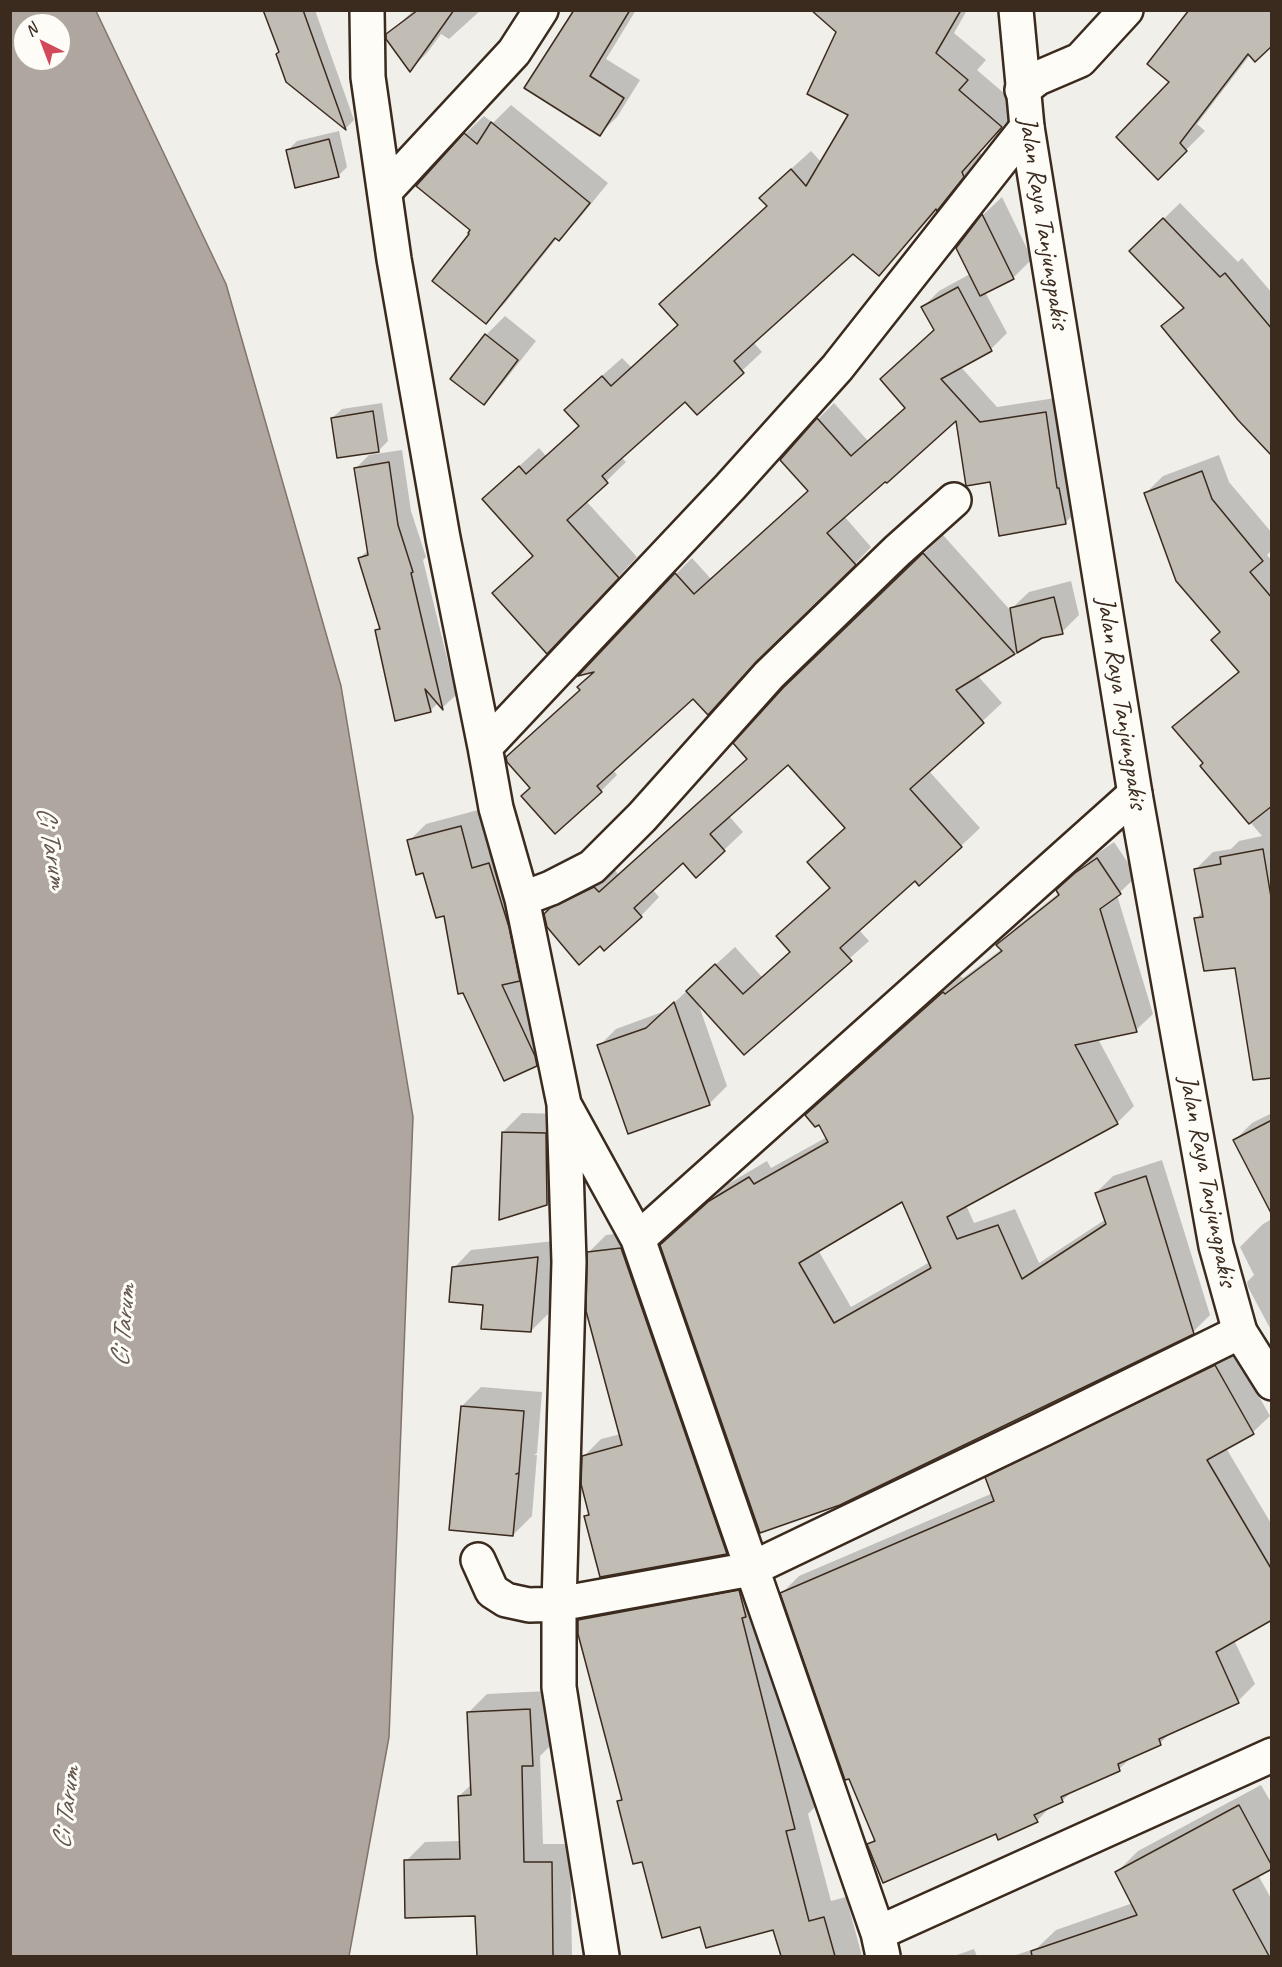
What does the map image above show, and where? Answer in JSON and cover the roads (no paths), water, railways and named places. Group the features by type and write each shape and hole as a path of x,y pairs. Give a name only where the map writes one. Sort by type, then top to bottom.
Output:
{"street":[{"path":"367,10 368,77 386,190 394,259 442,538 496,808 522,899 564,1104 569,1262 558,1604 559,1687 602,1956"},
{"path":"386,190 514,52 541,10"},
{"name":"Jalan Raya Tanjungpakis","path":"1016,10 1030,84 1027,127 1135,794 1216,1246 1240,1332 1272,1383"},
{"path":"1030,84 1080,60 1126,10"},
{"path":"485,747 730,487 837,368 1027,127"},
{"path":"522,899 551,888 592,867 642,817 770,675 897,551 954,500"},
{"path":"638,1239 1135,794"},
{"path":"564,1104 638,1239 880,1945 1271,1757"},
{"path":"477,1560 492,1591 506,1600 529,1605 558,1604 751,1569 1022,1440 1240,1332"}],"water":[{"name":"Ci Tarum","path":"10,11 96,11 226,284 341,686 413,1117 389,1737 349,1956 11,1956"}]}
